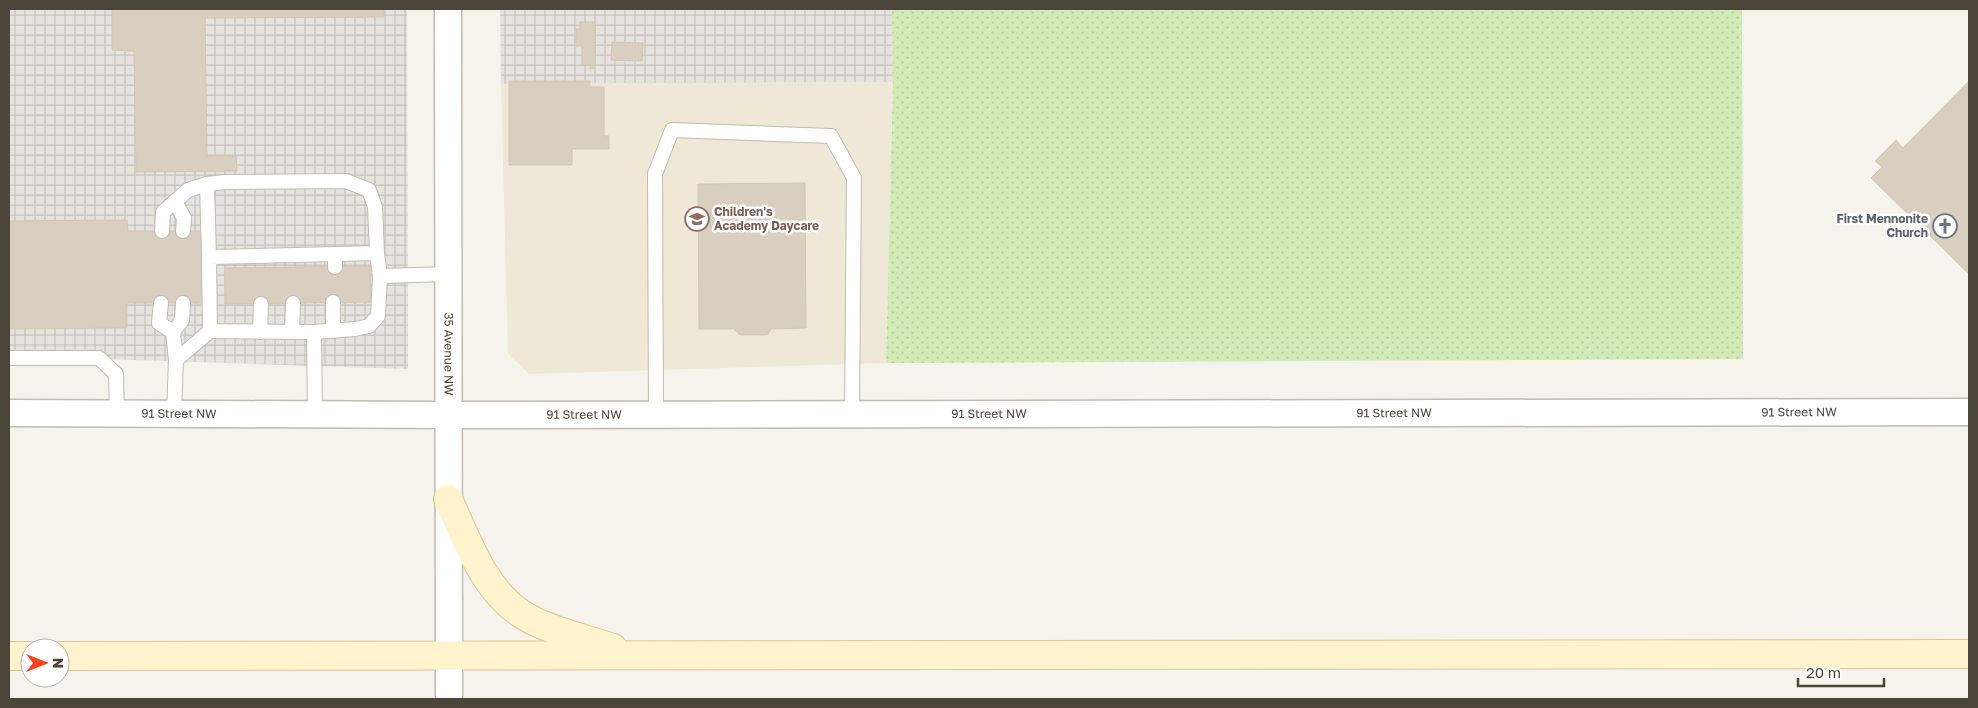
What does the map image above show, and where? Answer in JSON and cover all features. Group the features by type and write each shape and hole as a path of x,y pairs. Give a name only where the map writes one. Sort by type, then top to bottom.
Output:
{"main road":[{"path":"448,498 488,580 503,599 521,614 542,624 636,656"},
{"path":"70,656 1969,654"}],"street":[{"name":"35 Avenue NW","path":"448,9 449,699"},
{"name":"91 Street NW","path":"9,413 448,415 1969,412"}],"lane":[{"path":"656,414 656,174 672,130 831,136 854,178 852,414"},
{"path":"162,232 163,212 188,190 207,184 346,180 369,190 375,207 380,276 378,316 369,326 314,332 210,331 176,360"},
{"path":"207,184 210,331"},
{"path":"175,202 184,218 183,231"},
{"path":"209,257 259,262 335,260 377,253"},
{"path":"380,276 448,274"},
{"path":"333,302 333,331"},
{"path":"161,303 159,323 173,332"},
{"path":"174,414 176,360 173,332 182,320 183,303"},
{"path":"292,331 293,303"},
{"path":"260,332 261,304"},
{"path":"314,332 315,414"},
{"path":"9,358 99,358 116,374 117,414"}],"shaded area":[{"path":"9,9 407,9 408,369 9,356"},
{"path":"500,9 892,9 893,82 501,84"},
{"name":"Children's Academy Daycare","path":"893,82 886,363 529,374 508,354 501,84"}],"green space":[{"path":"892,9 1742,9 1743,359 886,363 893,82"}],"building":[{"path":"112,9 384,9 384,17 205,18 207,156 236,156 237,171 136,172 134,51 112,50"},
{"path":"580,22 595,22 595,68 590,69 590,65 582,65 582,46 576,46 576,29 580,29"},
{"path":"612,42 643,43 642,61 611,60"},
{"path":"509,81 590,81 590,87 604,87 604,136 609,136 609,149 572,149 572,165 509,165"},
{"name":"First Mennonite Church","path":"1969,81 1969,274 1871,178 1882,167 1875,161 1896,140 1903,148"},
{"path":"805,183 806,328 771,329 767,335 740,335 734,329 699,329 698,184"},
{"path":"127,220 128,231 205,231 206,303 127,303 127,328 9,329 9,221"},
{"path":"370,266 371,302 226,304 225,268"}],"place":[{"name":"Children's Academy Daycare","path":"697,219"},
{"name":"First Mennonite Church","path":"1945,226"}]}
